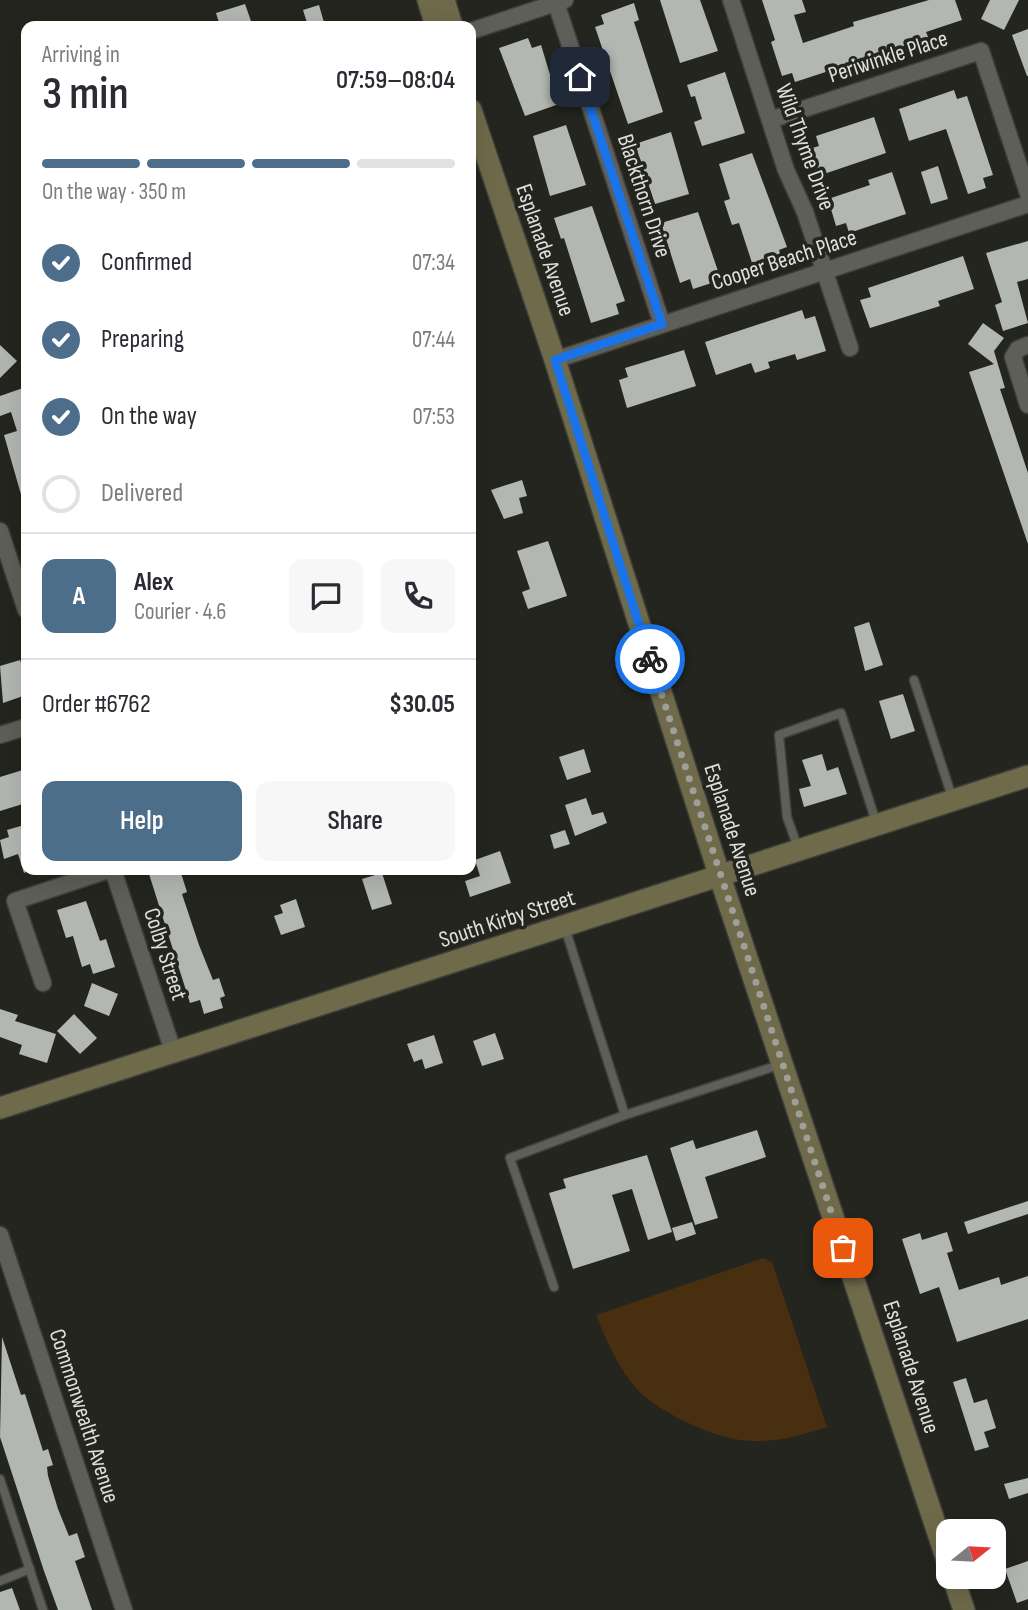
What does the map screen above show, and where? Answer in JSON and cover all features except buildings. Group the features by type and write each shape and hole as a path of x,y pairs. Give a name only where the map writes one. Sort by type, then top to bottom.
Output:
{"main road":[{"path":"428,0 434,21"},
{"path":"444,0 450,21"},
{"name":"Esplanade Avenue","path":"476,125 555,360 720,877 936,1527"},
{"name":"South Kirby Street","path":"0,1108 565,928 1028,776"},
{"path":"957,1589 964,1610"}],"street":[{"name":"Wild Thyme Drive","path":"731,0 850,348"},
{"path":"476,29 561,2"},
{"name":"Blackthorn Drive","path":"561,2 662,324"},
{"name":"Periwinkle Place","path":"770,120 981,51 1028,193"},
{"name":"Cooper Beach Place","path":"555,360 1028,204"},
{"path":"1028,345 1018,349 1013,357 1028,405"},
{"path":"0,531 4,554 21,597"},
{"path":"0,736 21,729"},
{"path":"43,984 15,901 96,875"},
{"name":"Colby Street","path":"113,875 174,1054"},
{"name":"Commonwealth Avenue","path":"0,1235 124,1610"}],"lane":[{"path":"914,680 953,800"},
{"path":"799,851 787,817 779,735 841,713 877,825"},
{"path":"565,928 625,1115"},
{"path":"554,1287 510,1158 625,1115 782,1064"},
{"path":"0,1479 43,1610"},
{"path":"0,1581 30,1569"}],"shaded area":[{"path":"763,1258 772,1262 827,1427 770,1441 737,1440 702,1429 648,1399 631,1382 619,1364 596,1315"}],"way so far":[{"path":"650,659 843,1248"}],"route":[{"path":"580,77 662,324 555,360 650,659"}]}
